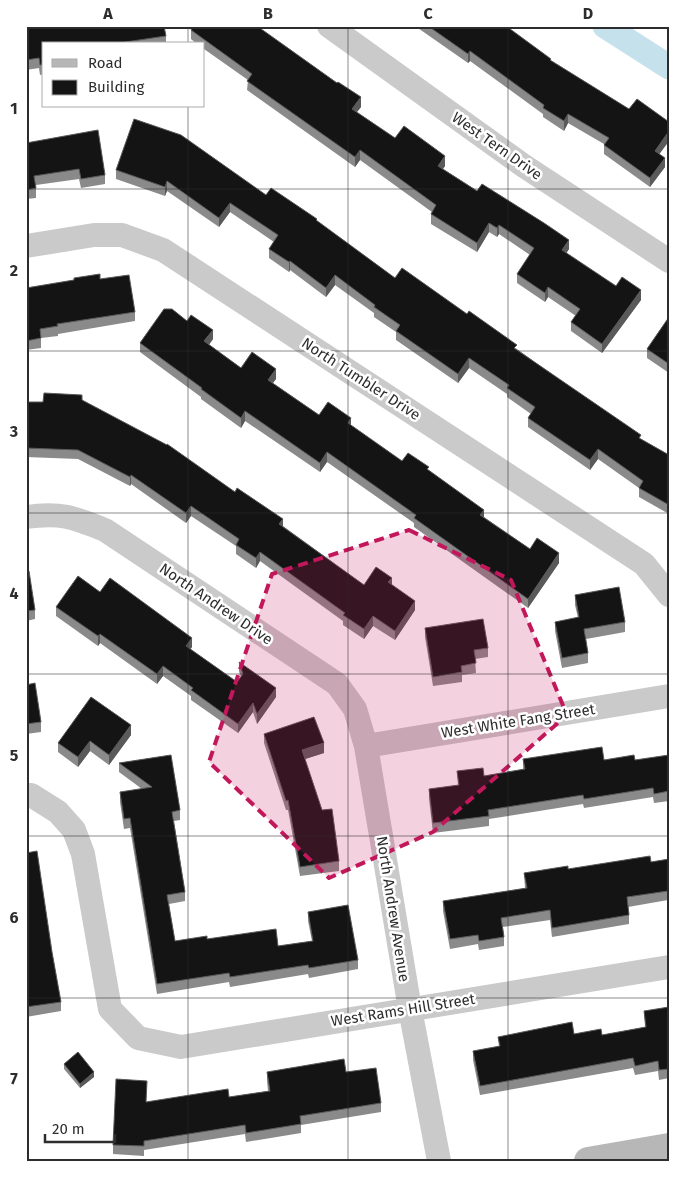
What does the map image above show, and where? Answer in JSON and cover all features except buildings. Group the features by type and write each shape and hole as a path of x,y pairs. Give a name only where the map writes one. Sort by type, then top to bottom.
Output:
{"main road":[{"path":"588,1161 634,1157 669,1147"}],"street":[{"name":"West Tern Drive","path":"329,26 524,166 669,261"},
{"name":"North Tumbler Drive","path":"26,246 94,235 122,235 163,250 644,564 669,594"},
{"name":"North Andrew Drive","path":"26,517 47,514 74,517 104,530 337,684 355,709 366,746"},
{"name":"West White Fang Street","path":"366,746 669,696"},
{"name":"North Andrew Avenue","path":"366,746 410,1010 439,1161"},
{"name":"West Rams Hill Street","path":"26,795 58,812 74,830 83,854 110,1009 138,1038 181,1046 669,967"}],"highlighted area":[{"path":"409,530 511,580 567,715 433,832 329,878 209,762 272,574"}],"waterway":[{"path":"605,26 669,67"}]}
